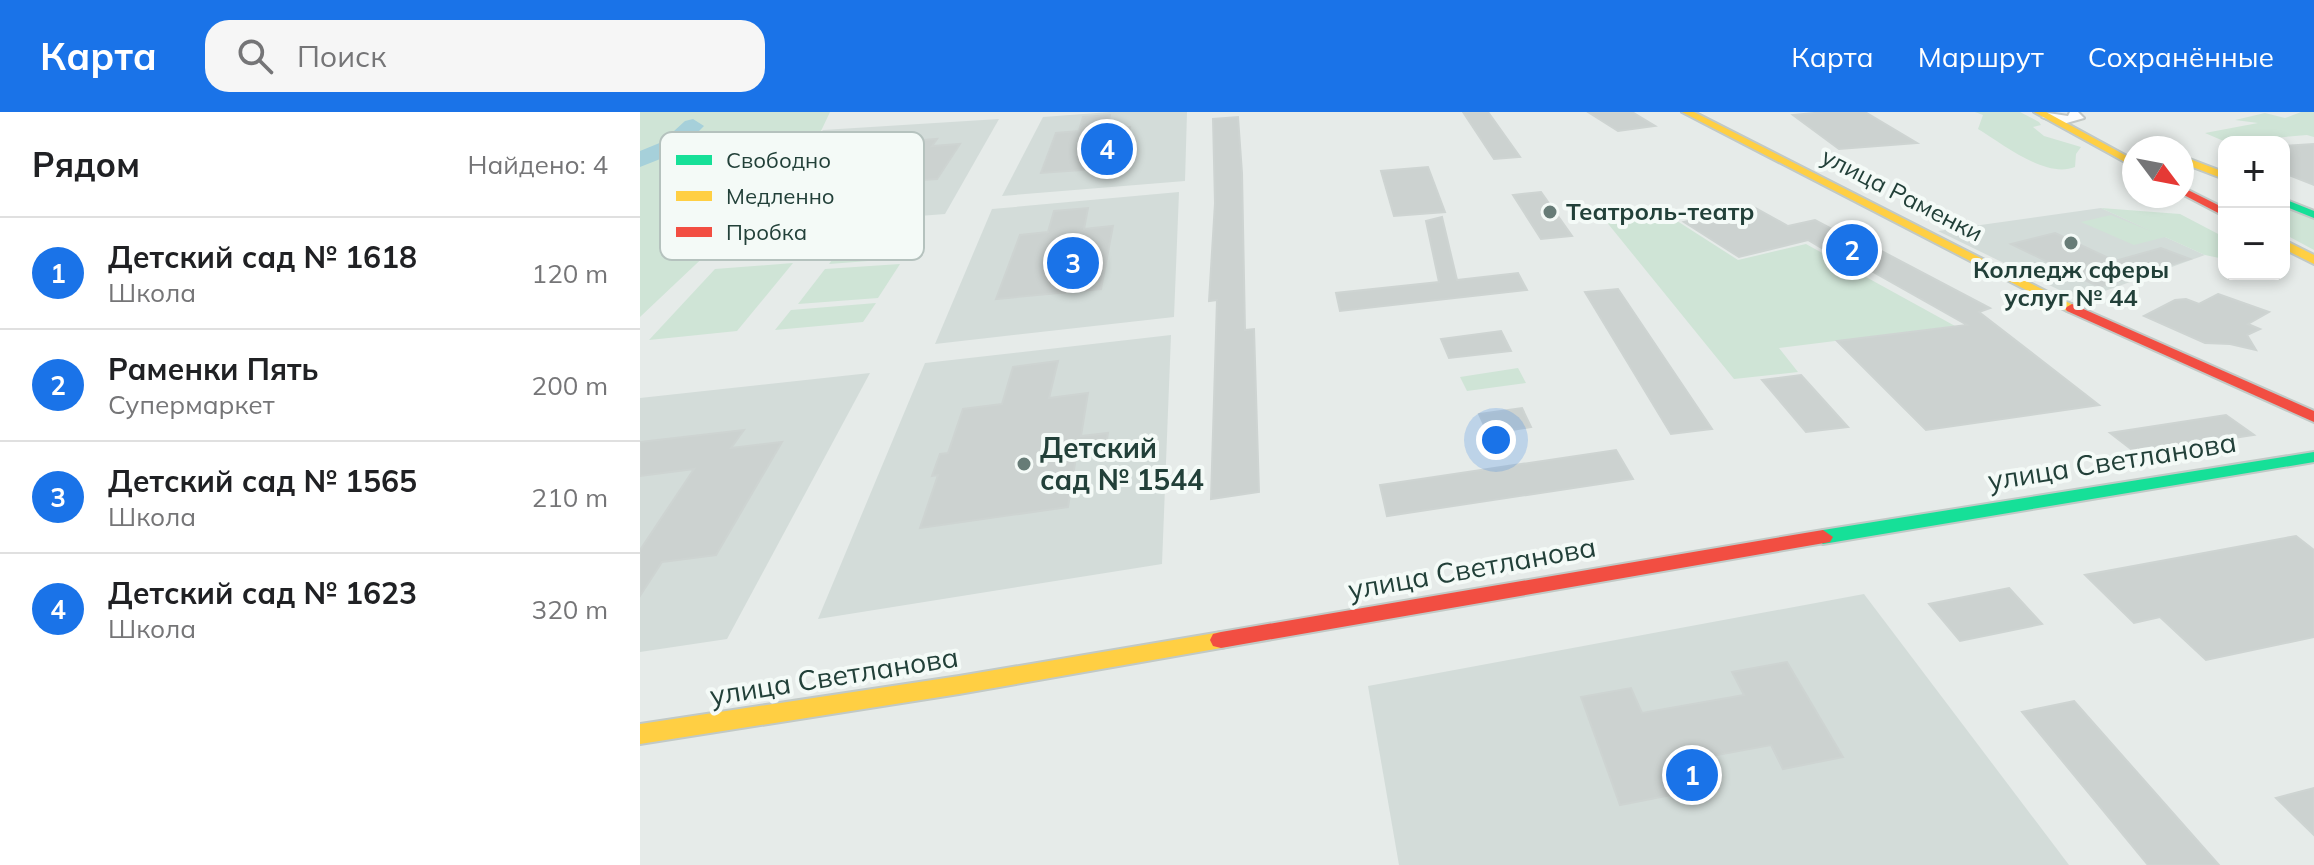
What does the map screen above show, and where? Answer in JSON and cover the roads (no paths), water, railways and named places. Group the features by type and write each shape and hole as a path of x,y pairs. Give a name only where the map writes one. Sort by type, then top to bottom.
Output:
{"street":[{"name":"улица Раменки","path":"1687,112 2058,302 2314,417"},
{"path":"2043,114 2068,121 2076,120 2071,113"},
{"path":"2071,113 2111,131"},
{"path":"2043,114 2122,157"},
{"path":"2194,164 2218,174"},
{"path":"2194,197 2218,210"},
{"path":"2290,205 2314,215"},
{"path":"2290,247 2314,260"},
{"name":"улица Светланова","path":"640,734 973,683 1701,557 2314,457"}],"waterway":[{"path":"686,132 693,126"},
{"path":"640,160 660,151"}],"place":[{"name":"Детский сад № 1623","path":"1107,149"},
{"name":"Театроль-театр","path":"1550,212"},
{"name":"Колледж сферы услуг № 44","path":"2071,243"},
{"name":"Раменки Пять","path":"1852,250"},
{"name":"Детский сад № 1565","path":"1073,263"},
{"name":"Детский сад № 1544","path":"1024,464"},
{"name":"Детский сад № 1618","path":"1692,775"}]}
